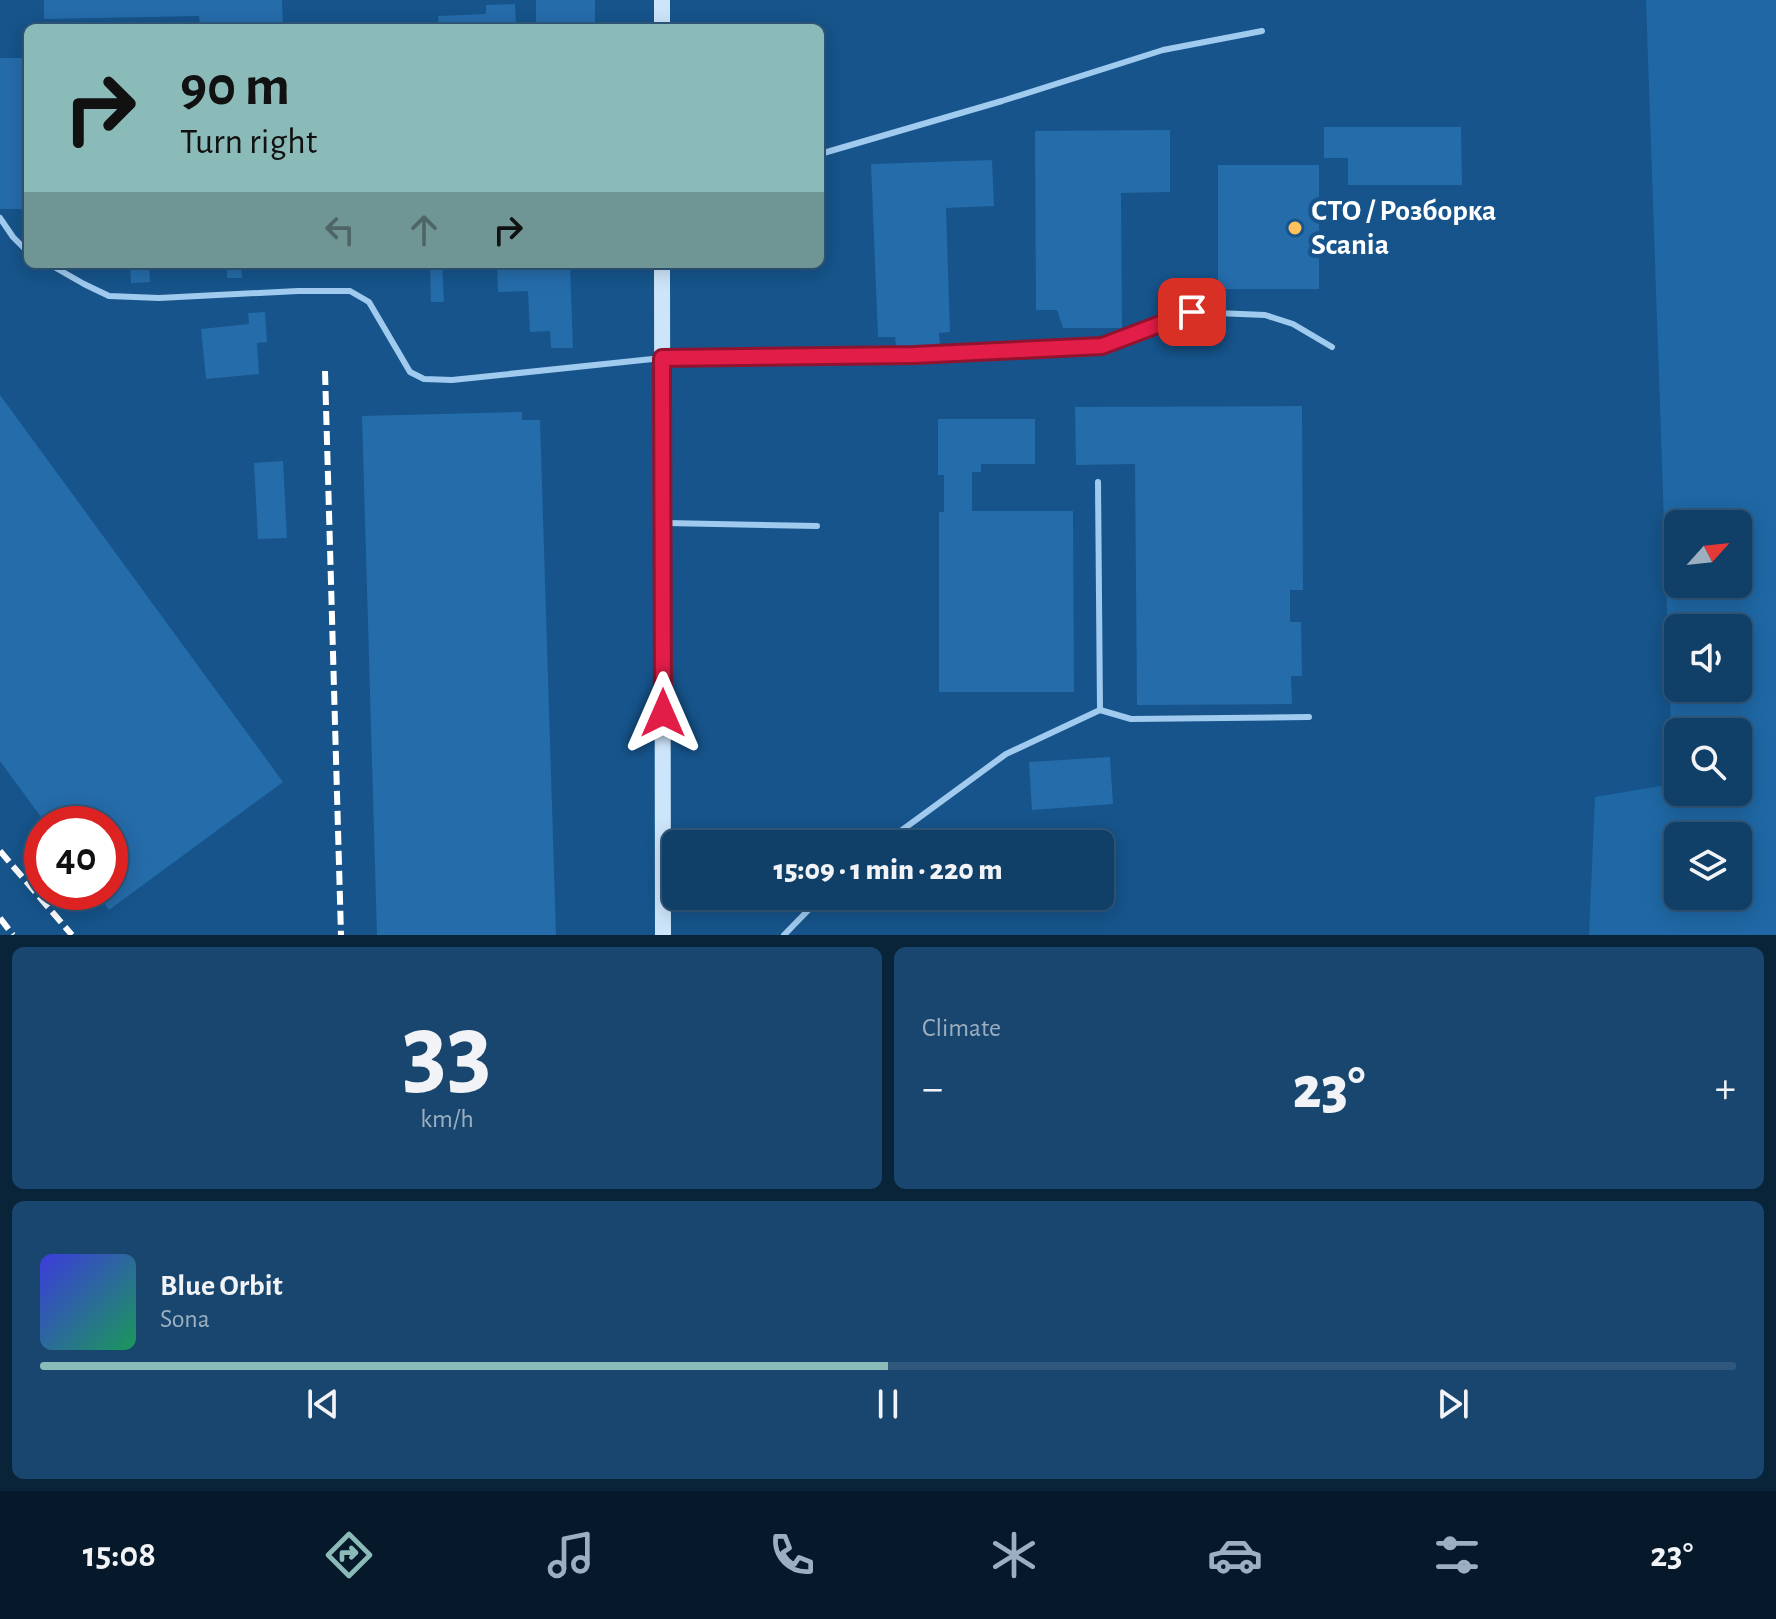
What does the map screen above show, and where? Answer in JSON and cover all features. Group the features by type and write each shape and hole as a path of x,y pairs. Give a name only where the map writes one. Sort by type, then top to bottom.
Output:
{"street":[{"path":"662,0 662,24"},
{"path":"662,268 663,935"}],"lane":[{"path":"824,153 1163,50 1262,31"},
{"path":"0,218 24,248"},
{"path":"56,268 109,296 159,298 350,291 369,302 410,372 424,379 452,380 662,358 914,355 1102,346 1192,312 1265,315 1293,324 1332,347"},
{"path":"1098,482 1100,710"},
{"path":"662,523 817,526"},
{"path":"902,830 1006,754 1100,710 1131,719 1309,717"},
{"path":"784,935 808,910"}],"shaded area":[{"path":"1646,0 1776,0 1776,935 1589,935 1595,797 1664,786 1664,806 1752,806 1752,718 1671,718 1670,702 1752,702 1752,614 1667,614 1667,598 1752,598 1752,510 1664,510 1664,523"}],"building":[{"path":"44,0 282,0 283,24 200,24 199,16 44,19"},
{"path":"536,0 595,0 595,24 536,24"},
{"path":"515,4 516,24 439,24 438,16 486,14 486,5"},
{"path":"0,58 24,58 24,209 0,209"},
{"path":"1324,127 1461,127 1462,185 1348,185 1348,158 1324,158"},
{"path":"1170,130 1170,192 1121,193 1122,328 1063,328 1057,310 1036,310 1035,131"},
{"path":"992,160 994,206 946,208 950,332 939,333 940,345 896,346 895,337 878,337 871,164"},
{"path":"1218,165 1319,165 1319,289 1218,289"},
{"path":"130,268 149,268 150,282 131,283"},
{"path":"227,268 241,268 242,278 227,278"},
{"path":"430,268 442,268 444,302 431,302"},
{"path":"497,268 570,268 573,348 551,348 550,331 530,332 528,291 498,292"},
{"path":"265,312 267,342 257,343 259,374 206,379 201,329 249,324 248,313"},
{"path":"0,395 283,782 128,896 128,806 33,806 0,761"},
{"path":"1302,406 1303,590 1290,590 1290,622 1301,622 1302,676 1291,676 1292,704 1137,705 1135,464 1076,465 1075,407"},
{"path":"522,412 522,420 540,420 556,935 377,935 362,416"},
{"path":"938,419 1035,419 1035,464 981,464 981,472 972,472 972,511 1073,511 1074,692 939,692 939,512 944,512 944,475 938,475"},
{"path":"283,461 287,538 258,539 254,463"},
{"path":"1110,757 1113,804 1032,810 1029,762"}],"railway":[{"path":"325,371 341,935"},
{"path":"0,851 72,935"},
{"path":"0,918 13,935"}],"place":[{"name":"СТО / Розборка Scania","path":"1295,228"}],"route":[{"path":"663,713 662,358 914,355 1102,346 1192,312"}]}
